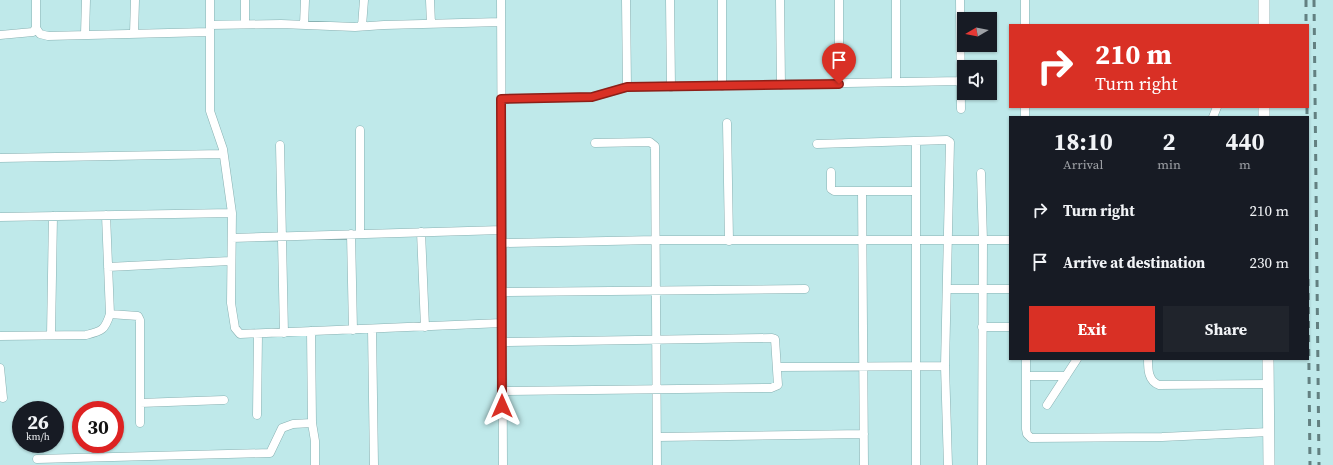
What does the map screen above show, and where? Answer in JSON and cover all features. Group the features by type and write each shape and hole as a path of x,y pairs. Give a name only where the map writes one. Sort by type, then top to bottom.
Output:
{"street":[{"path":"36,0 36,28 40,34 48,36 134,33 245,24 362,26 501,22"},
{"path":"86,0 86,34"},
{"path":"134,33 135,0"},
{"path":"210,0 210,112 223,154 232,213 230,303 234,328 240,334 258,334 502,323"},
{"path":"245,0 245,24"},
{"path":"304,25 306,0"},
{"path":"362,26 364,0"},
{"path":"430,0 431,24"},
{"path":"500,0 503,465"},
{"path":"626,0 627,87"},
{"path":"670,0 671,87"},
{"path":"722,0 722,86"},
{"path":"780,0 780,85"},
{"path":"838,0 839,84"},
{"path":"896,0 896,82"},
{"path":"960,0 961,60"},
{"path":"1025,0 1025,24"},
{"path":"1264,0 1264,24"},
{"path":"0,35 29,33 36,28"},
{"path":"501,99 592,97 627,87 957,81"},
{"path":"961,100 961,109"},
{"path":"727,123 728,241"},
{"path":"360,130 360,234"},
{"path":"817,144 947,140 950,142 945,366 948,465"},
{"path":"916,141 916,465"},
{"path":"595,143 650,142 655,144 657,465"},
{"path":"280,145 284,333"},
{"path":"0,158 223,154"},
{"path":"831,172 832,190 916,191"},
{"path":"980,173 983,241 982,465"},
{"path":"862,191 864,465"},
{"path":"0,217 232,213"},
{"path":"0,336 86,334 99,332 106,326 110,314 106,215"},
{"path":"51,335 53,216"},
{"path":"232,238 502,230"},
{"path":"421,232 425,327"},
{"path":"351,234 353,330"},
{"path":"502,243 656,240 1009,240"},
{"path":"108,267 230,261"},
{"path":"947,288 1009,289"},
{"path":"502,292 805,289"},
{"path":"110,314 133,315 138,316 140,320 140,423"},
{"path":"982,327 1009,327"},
{"path":"372,329 374,465"},
{"path":"311,331 312,423 315,441 315,465"},
{"path":"257,415 258,334"},
{"path":"502,342 772,338 775,339 778,367 778,385 771,388 656,388 502,391"},
{"path":"1026,360 1026,428 1027,434 1031,438 1138,437 1269,432"},
{"path":"1047,405 1076,360"},
{"path":"1148,360 1149,373 1152,381 1159,385 1268,384"},
{"path":"1268,360 1269,465"},
{"path":"778,367 864,368 945,366"},
{"path":"0,368 3,398"},
{"path":"1026,376 1066,376"},
{"path":"140,403 224,400"},
{"path":"37,460 110,461 270,453 282,428 293,424 312,423"},
{"path":"657,438 864,434"}],"railway":[{"path":"1306,0 1306,24"},
{"path":"1314,0 1319,465"},
{"path":"1307,108 1307,116"},
{"path":"1309,360 1310,465"}],"route":[{"path":"502,406 501,99 592,97 627,87 839,84"}]}
